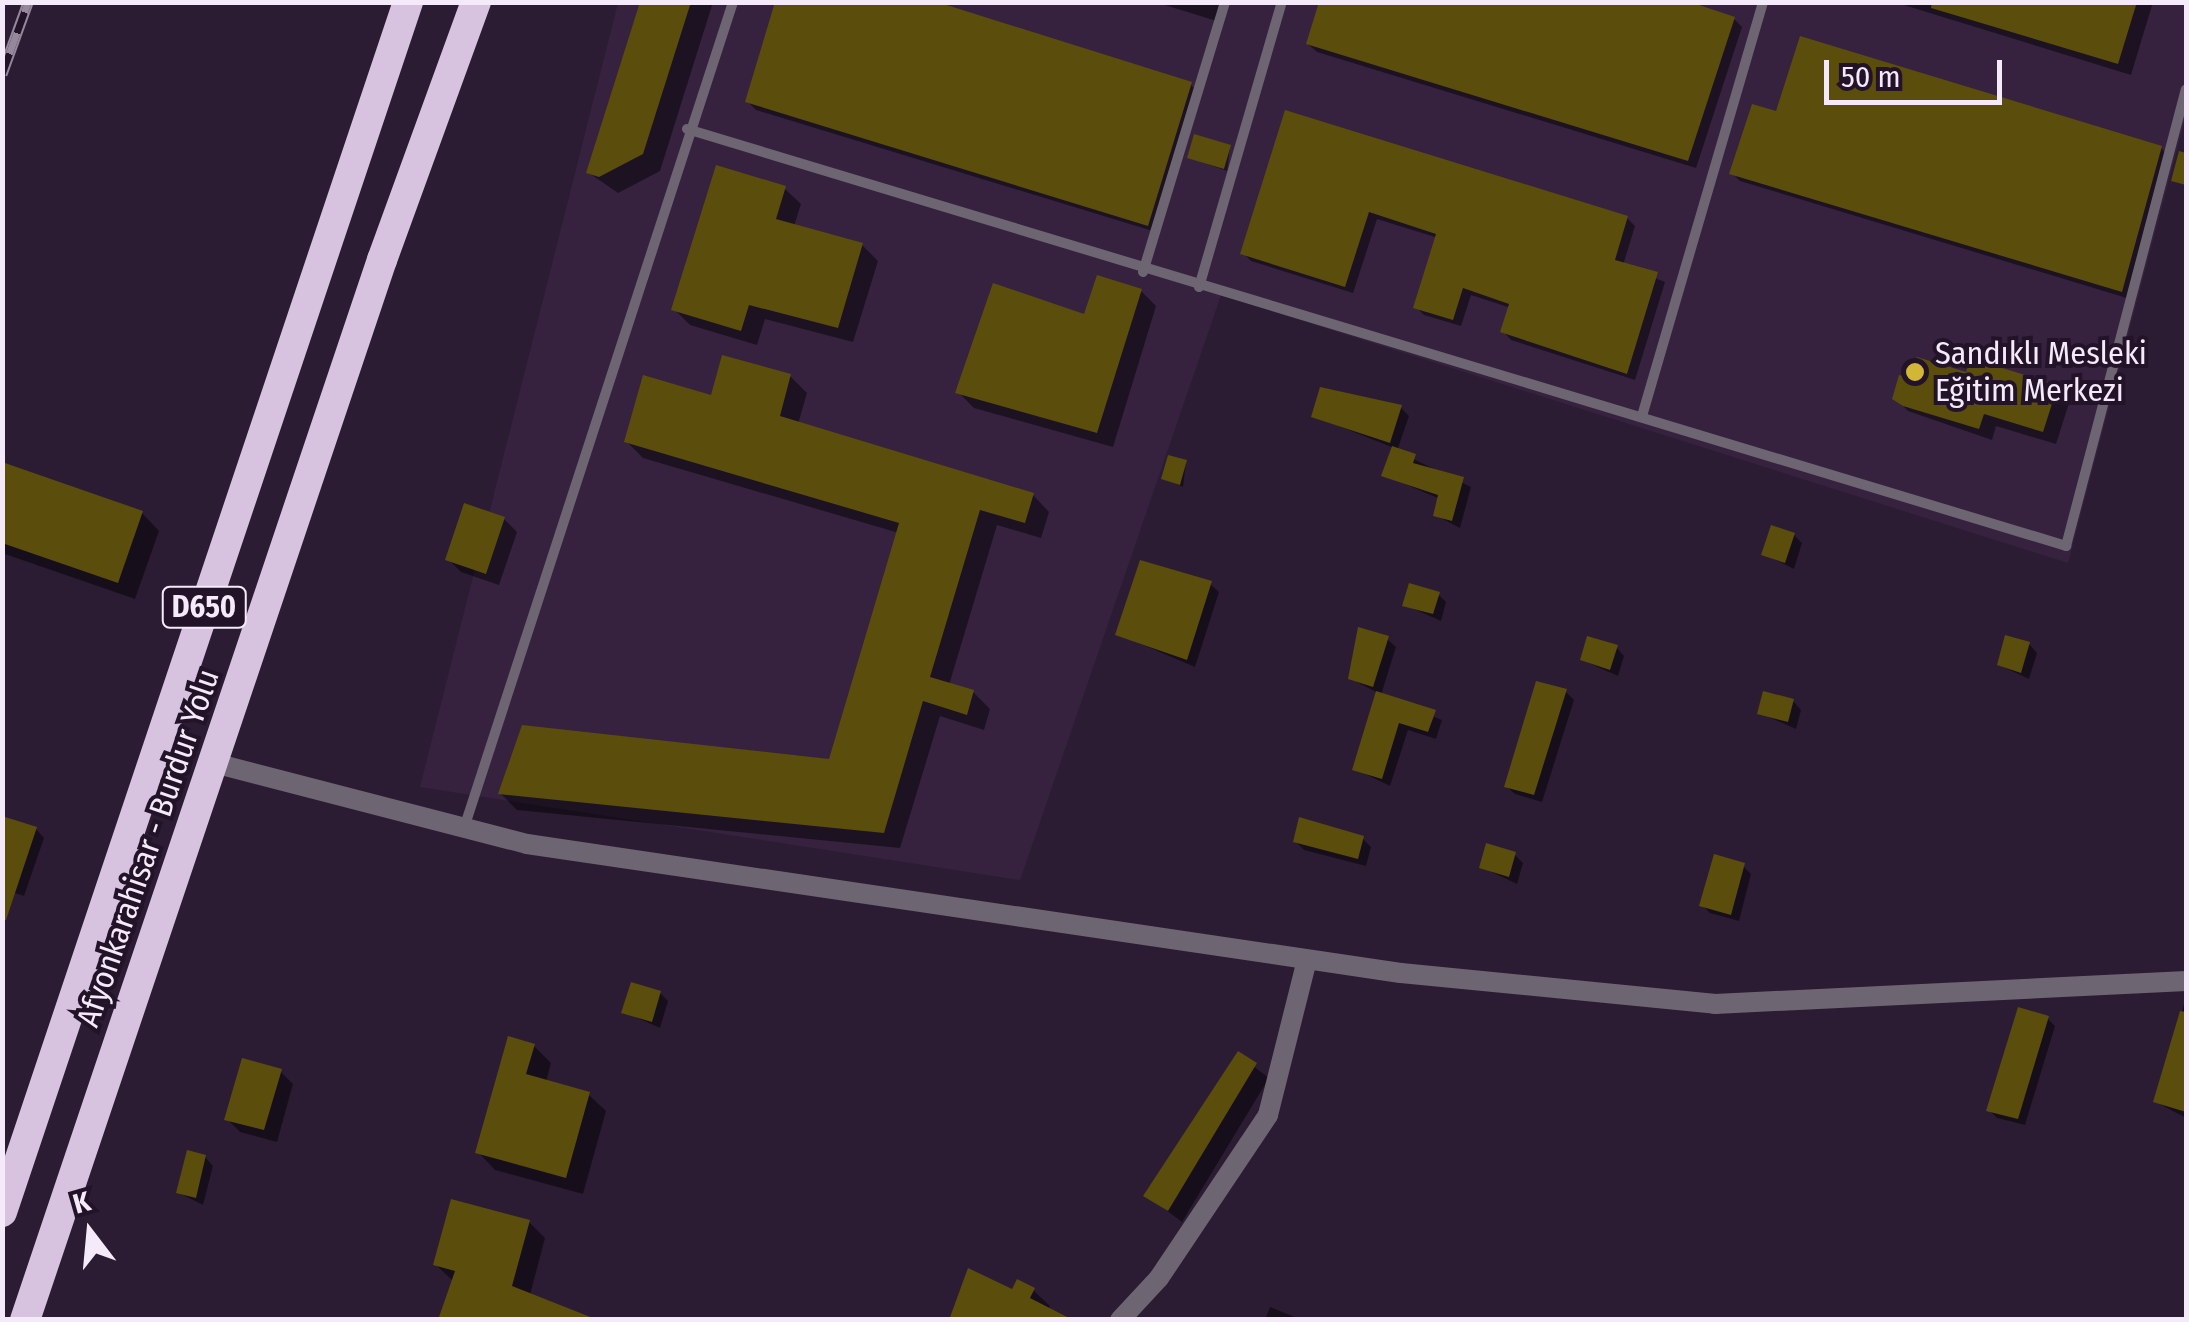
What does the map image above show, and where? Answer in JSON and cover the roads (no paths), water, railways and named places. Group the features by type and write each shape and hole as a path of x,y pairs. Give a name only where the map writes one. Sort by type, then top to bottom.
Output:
{"highway":[{"name":"Afyonkarahisar - Burdur Yolu","path":"2,1212 408,2"},
{"name":"Afyonkarahisar - Burdur Yolu","path":"26,1320 476,2"}],"street":[{"path":"214,763 527,844 1307,960 1715,1004 2186,981"},
{"path":"1120,1320 1159,1278 1268,1115 1307,960"}],"lane":[{"path":"465,825 687,129 733,2"},
{"path":"1143,272 1225,2"},
{"path":"1199,287 1282,2"},
{"path":"1642,416 1764,2"},
{"path":"687,129 1143,272 1642,416 2066,546 2186,90"}],"railway":[{"path":"2,74 28,2"}],"place":[{"name":"Sandıklı Mesleki Eğitim Merkezi","path":"1915,372"}]}
